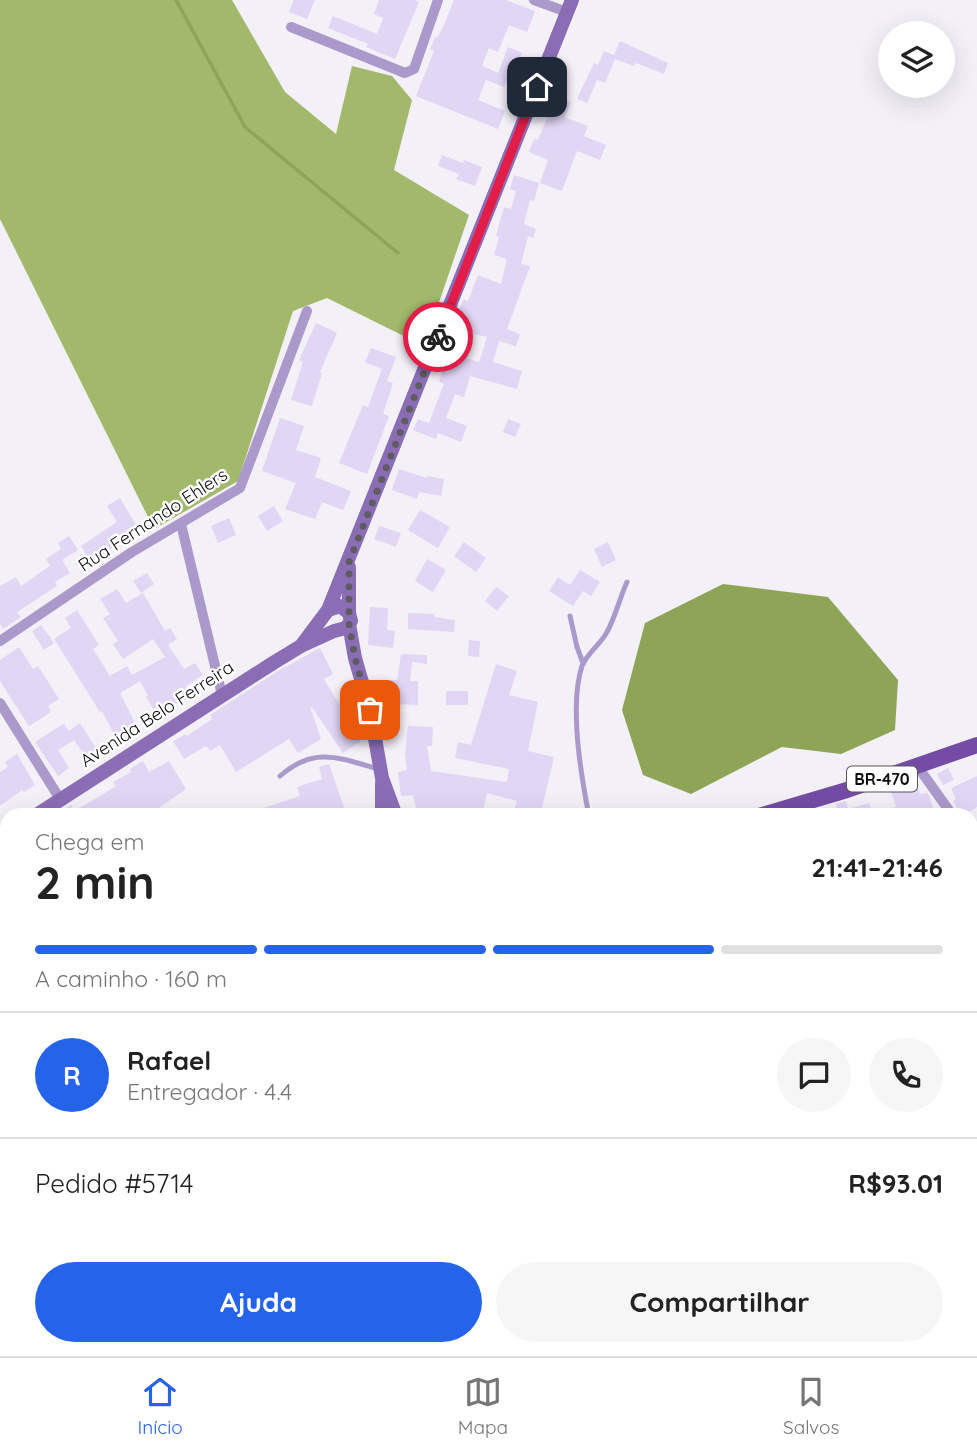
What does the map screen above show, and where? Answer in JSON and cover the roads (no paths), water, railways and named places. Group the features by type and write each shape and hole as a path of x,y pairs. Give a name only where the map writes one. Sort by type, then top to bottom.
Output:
{"main road":[{"name":"Avenida Belo Ferreira","path":"301,646 327,613 349,562 569,6"},
{"name":"Avenida Belo Ferreira","path":"47,808 301,646 343,625 349,562"},
{"path":"343,625 327,625 327,613 340,606 343,625 370,710 382,774 393,808"},
{"name":"BR-470","path":"792,808 977,745"},
{"path":"382,774 382,808"}],"street":[{"path":"291,27 405,74 414,69 438,0"},
{"path":"534,0 569,6"},
{"name":"Rua Fernando Ehlers","path":"0,641 132,552 240,488 307,312"},
{"path":"181,524 222,695"},
{"path":"0,703 60,799"},
{"path":"918,767 947,808"}],"lane":[{"path":"587,808 577,733 579,682 583,663 607,631 627,582"},
{"path":"570,615 576,647 583,663"},
{"path":"280,776 291,767 326,755 382,774"}],"waterway":[{"path":"176,0 245,127 398,253"}]}
